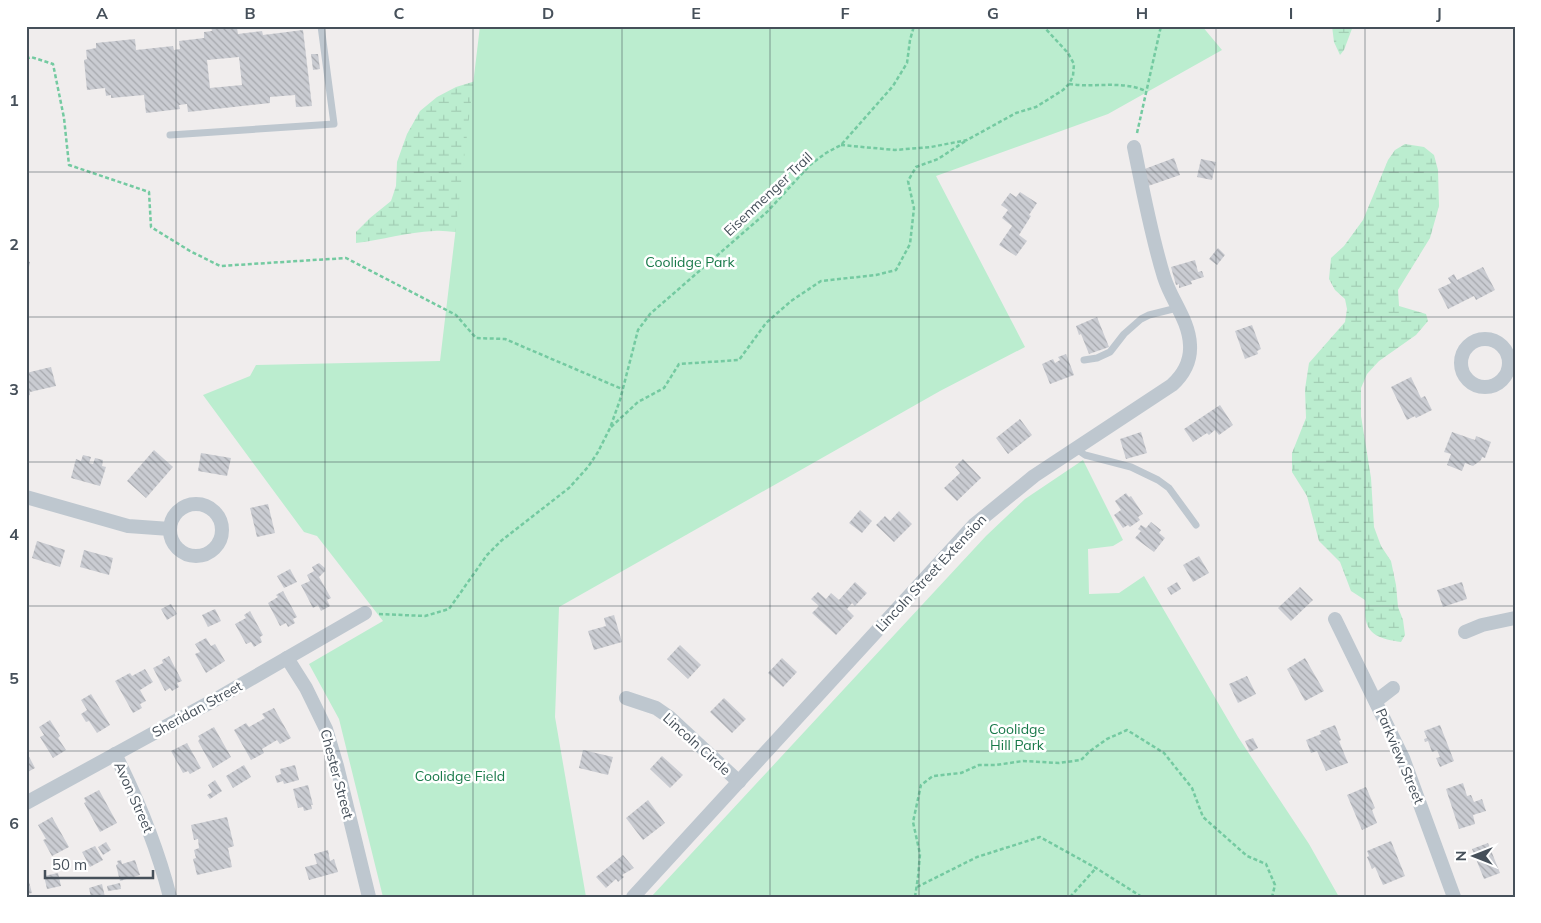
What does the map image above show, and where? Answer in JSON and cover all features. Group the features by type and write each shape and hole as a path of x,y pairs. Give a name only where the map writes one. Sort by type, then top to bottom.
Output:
{"street":[{"name":"Lincoln Street Extension","path":"633,897 961,538 1018,488 1075,448 1172,385 1184,372 1188,364 1190,345 1184,321 1165,279 1157,252 1134,147"},
{"path":"26,497 128,526 170,529"},
{"name":"Sheridan Street","path":"26,802 218,698 365,613"},
{"path":"1465,632 1491,622 1515,618"},
{"name":"Parkview Street","path":"1335,619 1376,700 1413,783 1454,897"},
{"name":"Chester Street","path":"287,658 306,688 326,729 369,897"},
{"path":"1376,700 1393,688"},
{"name":"Lincoln Circle","path":"626,698 656,708 669,716 739,782"},
{"name":"Avon Street","path":"115,754 151,834 170,897"}],"lane":[{"path":"170,135 334,124 321,26"},
{"path":"1084,360 1097,358 1110,352 1124,334 1141,319 1177,308"},
{"path":"1075,448 1085,455 1131,468 1158,480 1169,488 1196,525"}],"path":[{"name":"Eisenmenger Trail","path":"365,613 425,616 449,609 487,556 501,541 569,488 588,467 610,428 638,330 650,314 767,212 810,165 841,145 892,86 907,63 914,26"},
{"path":"841,145 895,150 931,147 968,140 1016,113 1036,107 1069,84 1074,64 1068,52 1043,26"},
{"path":"1134,147 1161,26"},
{"path":"26,59 31,57 53,64 64,118 68,165 149,192 151,227 190,251 220,266 346,258 456,315 476,338 505,339 622,389"},
{"path":"1069,84 1083,86 1124,84 1146,92"},
{"name":"Eisenmenger Trail","path":"610,428 638,402 664,388 679,364 739,360 766,323 791,301 821,281 876,275 896,270 910,244 914,208 908,180 916,167 938,159 968,140"},
{"path":"915,897 920,854 913,822 921,785 932,776 962,773 979,764 1023,761 1059,763 1081,760 1090,750 1107,739 1127,730 1164,753 1192,788 1203,817 1247,856 1266,864 1275,885 1272,897"},
{"path":"916,887 977,857 1040,837 1096,868 1142,897"},
{"path":"1070,897 1096,868"}],"green space":[{"name":"Coolidge Park","path":"480,26 1202,26 1222,50 1108,114 936,176 1025,347 940,391 559,607 555,717 586,897 383,897 339,719 309,664 383,621 317,536 304,532 203,395 250,376 256,365 440,361"},
{"path":"831,26 697,255 419,466 470,234 443,231 424,232 356,243 356,232 391,201 396,186 397,162 407,134 420,111 437,97 456,87 492,76"},
{"path":"1332,26 1353,26 1344,50 1340,55 1334,42"},
{"path":"1405,144 1424,147 1434,155 1438,170 1439,206 1430,238 1398,290 1399,306 1426,314 1428,321 1416,335 1379,361 1367,374 1361,388 1361,416 1371,478 1374,527 1381,546 1391,561 1398,607 1403,620 1405,635 1401,642 1381,638 1371,631 1368,626 1365,600 1351,591 1340,562 1319,541 1307,496 1292,472 1292,453 1306,418 1305,389 1309,363 1345,322 1347,309 1345,299 1335,290 1329,279 1331,258 1344,246 1363,220 1388,160 1395,150"},
{"name":"Coolidge Hill Park","path":"1083,460 1123,540 1113,546 1088,549 1089,594 1119,593 1144,576 1238,737 1309,844 1339,897 651,897 986,536 1025,499"}],"building":[{"path":"211,26 229,26 229,29 237,28 238,34 262,31 263,35 303,30 312,106 296,107 295,95 270,97 270,103 188,112 187,104 179,105 180,109 146,113 144,95 111,98 111,95 106,96 105,88 87,90 84,60 87,59 86,50 96,48 96,43 135,39 136,50 173,46 174,50 180,49 179,41 204,38 204,32 212,31","holes":["239,57 242,85 210,88 207,60"]},
{"path":"311,54 318,54 320,69 313,70"},
{"path":"1174,158 1180,175 1148,186 1142,170"},
{"path":"1201,159 1216,162 1212,180 1197,177"},
{"path":"1020,192 1037,203 1019,235 1027,241 1016,256 999,245 1012,226 1002,218 1008,210 1001,205 1010,193 1016,197"},
{"path":"1218,248 1225,255 1217,265 1209,259"},
{"path":"1195,260 1198,272 1202,271 1204,277 1191,281 1192,284 1179,288 1179,284 1176,285 1171,267"},
{"path":"26,261 30,262 27,277 26,277"},
{"path":"1483,267 1495,290 1476,300 1474,296 1448,309 1438,289 1451,283 1448,278 1454,274 1457,280"},
{"path":"1097,317 1109,347 1089,354 1076,326"},
{"path":"1252,325 1261,349 1257,351 1258,354 1245,359 1235,331"},
{"path":"1066,354 1074,375 1050,384 1042,364 1053,359 1055,363 1060,360 1058,357"},
{"path":"51,367 56,386 30,392 30,395 26,396 26,373"},
{"path":"1411,377 1421,398 1425,396 1432,410 1407,420 1391,387"},
{"path":"1220,405 1233,425 1219,435 1215,430 1209,435 1207,433 1193,442 1184,429"},
{"path":"1020,419 1032,435 1008,454 996,438"},
{"path":"1141,432 1147,453 1126,459 1120,439"},
{"path":"1452,432 1475,440 1476,436 1491,442 1485,458 1482,457 1473,466 1465,463 1462,471 1447,465 1451,454 1444,452"},
{"path":"154,450 173,467 146,498 127,481"},
{"path":"201,453 231,458 227,476 198,471"},
{"path":"83,455 91,457 89,463 93,464 95,458 103,460 102,466 106,467 100,486 71,478 76,459 81,461"},
{"path":"963,459 981,478 957,501 944,488 960,473 955,467"},
{"path":"1126,493 1129,497 1131,496 1143,514 1138,517 1140,520 1130,527 1128,525 1123,528 1114,515 1121,510 1115,501"},
{"path":"268,504 275,533 257,537 250,508"},
{"path":"860,510 872,521 862,533 849,523"},
{"path":"899,511 912,524 894,542 876,525 885,516 890,521"},
{"path":"1151,522 1161,530 1159,533 1165,538 1154,552 1135,538 1141,531 1138,529 1141,525 1146,528"},
{"path":"37,541 65,550 60,567 32,558"},
{"path":"84,550 113,558 109,575 80,567"},
{"path":"1199,556 1209,573 1193,582 1183,565"},
{"path":"319,563 325,568 325,571 319,577 331,598 327,600 330,606 321,611 318,605 313,608 301,585 310,581 307,575 314,571 312,567"},
{"path":"290,569 297,582 284,588 277,576"},
{"path":"855,582 867,593 855,606 852,603 847,609 854,616 836,635 812,613 819,606 811,599 818,592 826,599 831,593 839,600"},
{"path":"1177,582 1181,589 1171,595 1167,588"},
{"path":"1462,582 1467,599 1443,607 1437,590"},
{"path":"1300,587 1313,600 1291,621 1278,608"},
{"path":"283,591 297,617 293,619 295,623 288,627 286,623 280,626 268,603 278,597 276,595"},
{"path":"171,604 177,614 167,620 161,609"},
{"path":"215,609 221,621 208,627 202,615"},
{"path":"250,611 263,635 260,637 262,642 254,647 251,642 246,644 235,624 246,618 244,615"},
{"path":"614,615 622,642 594,650 588,631 606,626 604,618"},
{"path":"206,638 211,646 215,644 225,661 206,673 195,654 200,652 195,644"},
{"path":"680,645 701,665 688,679 667,659"},
{"path":"169,656 182,681 177,683 179,687 172,691 170,688 165,691 153,668 163,663 162,660"},
{"path":"782,658 797,672 783,687 768,673"},
{"path":"1305,658 1324,691 1305,701 1287,669"},
{"path":"145,669 153,682 140,690 146,701 140,704 142,708 133,713 115,681 130,673 132,676"},
{"path":"1247,676 1256,694 1238,703 1229,684"},
{"path":"91,694 110,725 97,733 89,721 86,722 81,714 87,710 81,700"},
{"path":"724,698 746,719 732,733 710,712"},
{"path":"274,708 291,738 280,744 277,740 262,749 264,753 251,760 234,730 246,723 249,727 265,718 262,714"},
{"path":"50,720 66,750 53,758 40,737 44,735 39,727"},
{"path":"1335,725 1348,763 1326,771 1317,751 1311,753 1306,740 1321,734 1320,731"},
{"path":"1440,725 1454,761 1440,767 1436,758 1440,757 1437,750 1432,752 1428,741 1425,742 1424,739 1427,738 1424,731"},
{"path":"214,727 231,757 213,768 198,741 200,739 198,736"},
{"path":"1253,738 1258,748 1250,752 1245,741"},
{"path":"187,743 201,768 190,774 188,771 183,773 171,751"},
{"path":"583,750 613,757 608,775 579,768"},
{"path":"26,751 35,768 26,773"},
{"path":"662,756 683,775 670,788 650,769"},
{"path":"244,765 251,777 233,788 226,776"},
{"path":"295,765 299,780 284,784 283,781 277,783 275,776 281,774 280,769"},
{"path":"215,780 222,791 210,799 207,795 212,792 208,785"},
{"path":"1463,783 1467,796 1471,795 1474,802 1482,799 1486,811 1473,815 1475,824 1459,829 1446,789"},
{"path":"308,785 313,805 311,805 312,809 304,811 303,807 298,808 293,789"},
{"path":"1366,787 1375,808 1372,810 1377,823 1362,830 1347,795"},
{"path":"99,790 117,823 100,832 84,803 86,802 84,798"},
{"path":"648,800 665,823 643,840 626,818"},
{"path":"52,817 69,847 52,856 43,840 46,839 38,825"},
{"path":"227,817 234,846 228,848 232,867 197,875 193,859 196,858 194,850 199,848 198,839 194,840 191,825"},
{"path":"1391,841 1405,876 1383,885 1375,867 1372,869 1367,857 1369,856 1367,851"},
{"path":"106,842 111,850 103,855 98,847"},
{"path":"1488,843 1500,873 1484,879 1472,849"},
{"path":"95,846 103,860 90,867 82,852"},
{"path":"328,850 330,861 334,859 338,872 309,880 305,867 317,864 314,854"},
{"path":"623,855 634,868 622,875 624,877 618,882 616,879 606,888 596,877"},
{"path":"121,860 122,864 135,860 140,875 120,881 116,865 118,864 117,861"},
{"path":"26,871 32,893 26,894"},
{"path":"58,873 61,886 47,889 44,876"},
{"path":"120,883 121,889 108,891 107,886"},
{"path":"102,884 105,897 91,897 89,888"}],"park label":[{"name":"Coolidge Field","path":"460,776"}]}
